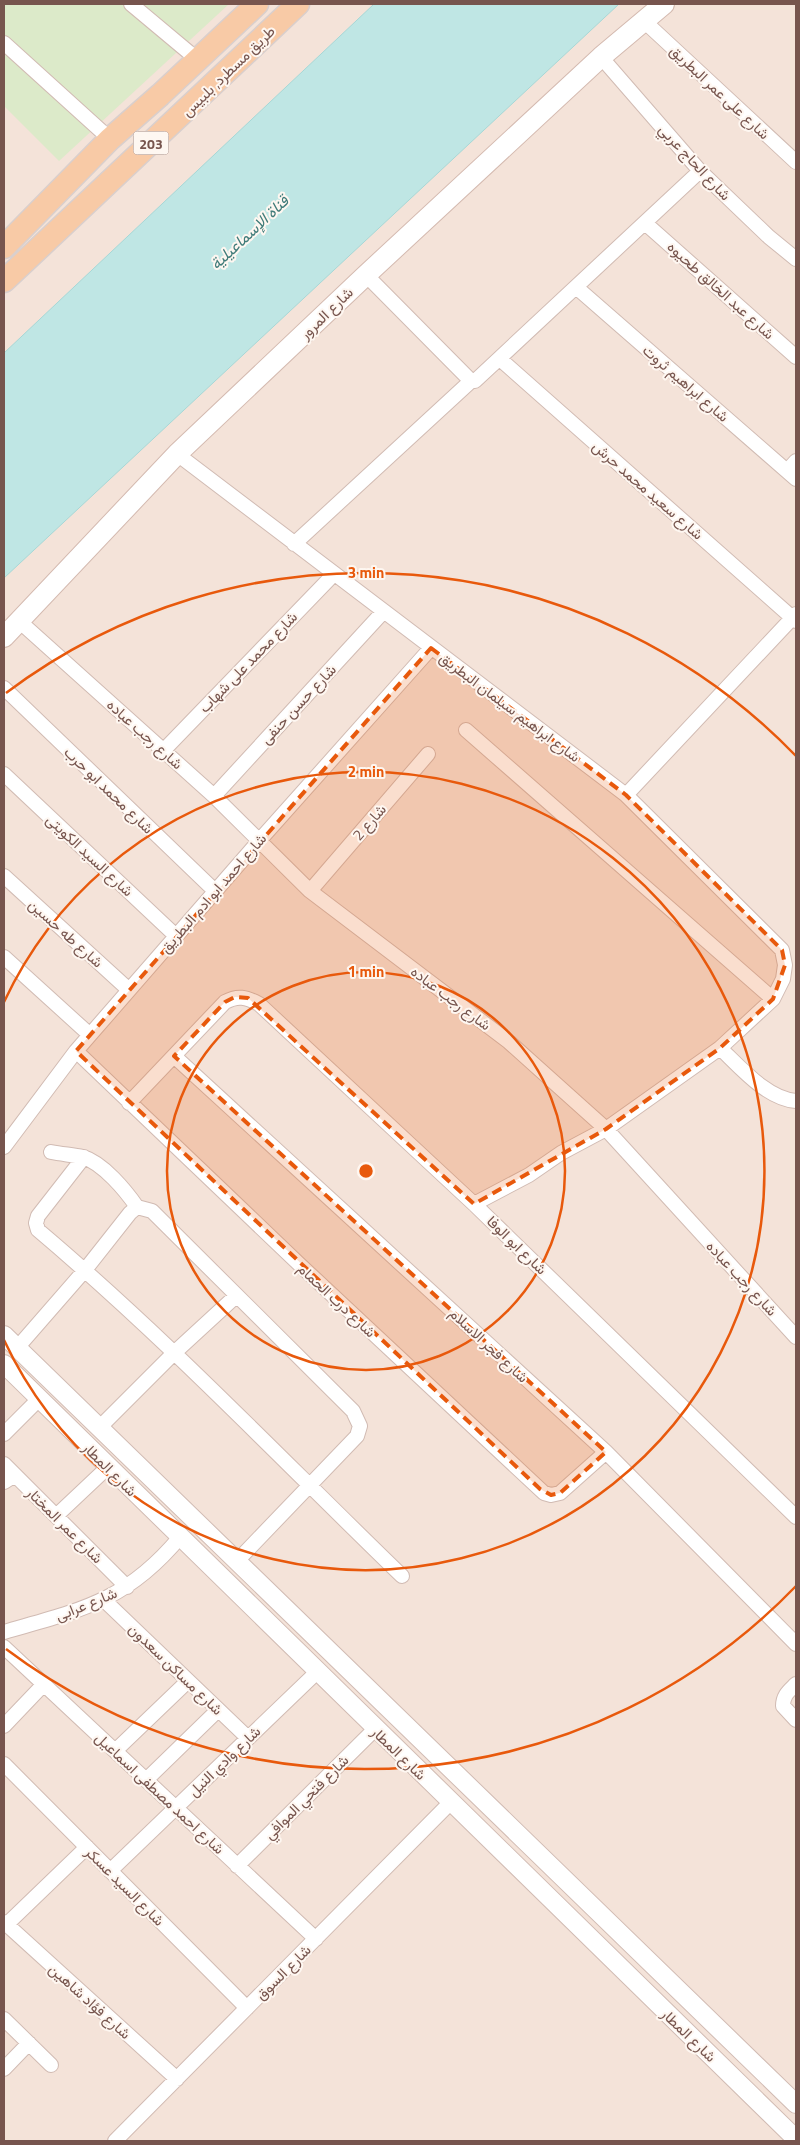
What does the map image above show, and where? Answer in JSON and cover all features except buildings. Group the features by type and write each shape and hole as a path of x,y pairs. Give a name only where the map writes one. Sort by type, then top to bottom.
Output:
{"main road":[{"name":"طريق مسطرد, بلبيس","path":"4,247 110,139 160,96 257,4"},
{"name":"طريق مسطرد, بلبيس","path":"4,281 298,4"},
{"name":"شارع المرور","path":"4,637 18,620 177,454 366,274 602,57 664,4"},
{"path":"160,96 180,116"}],"street":[{"path":"131,4 198,60"},
{"name":"شارع على عمر البطريق","path":"644,22 796,162"},
{"path":"4,43 110,139"},
{"name":"شارع الحاج عربي","path":"602,57 700,172 769,237 796,259"},
{"path":"294,544 471,381 479,379 700,172"},
{"name":"شارع عبد الخالق طحيوه","path":"645,223 796,357"},
{"path":"366,274 471,381"},
{"name":"شارع ابراهيم ثروت","path":"576,288 793,470"},
{"name":"شارع سعيد محمد حرش","path":"500,359 795,618"},
{"name":"شارع ابراهيم سيلمان البطريق","path":"177,454 626,795 782,950 785,966 783,979 773,999"},
{"name":"شارع محمد على شهاب","path":"163,750 334,574"},
{"name":"شارع حسن حنفى","path":"214,796 383,612"},
{"path":"626,795 795,618"},
{"name":"شارع رجب عباده","path":"18,620 214,796 310,891 510,1042 606,1129 796,1337"},
{"name":"شارع احمد ابو ادم البطريق","path":"4,1147 90,1034 214,891 432,648"},
{"name":"شارع محمد ابو حرب","path":"4,688 214,891"},
{"path":"466,730 773,999 720,1048 606,1129 561,1153 529,1175 474,1204"},
{"name":"شارع 2","path":"310,891 428,754"},
{"name":"شارع السيد الكويتى","path":"4,774 176,936"},
{"name":"شارع طه حسين","path":"5,878 129,990"},
{"path":"4,957 90,1034"},
{"name":"شارع ابو الوفا","path":"174,1056 225,1002 235,997 248,998 258,1004 474,1204 796,1517"},
{"path":"720,1048 754,1082 787,1100 796,1101"},
{"name":"شارع درب الحمام","path":"76,1051 544,1493 551,1495 560,1493 606,1452"},
{"path":"129,1103 174,1056"},
{"name":"شارع فجر الاسلام","path":"174,1056 606,1452 796,1644"},
{"path":"51,1152 84,1158 109,1174 124,1189 137,1207 152,1211 353,1410 358,1419 360,1426 357,1436 238,1561"},
{"path":"84,1158 38,1216 36,1223 38,1230 85,1270 174,1353 402,1576"},
{"path":"17,1348 137,1207"},
{"path":"99,1428 174,1353 236,1296"},
{"name":"شارع المطار","path":"4,1335 796,2104"},
{"name":"شارع المطار","path":"4,1364 568,1918 796,2139"},
{"path":"4,1434 40,1400"},
{"name":"شارع عمر المختار","path":"4,1464 9,1479 56,1516 127,1587"},
{"path":"56,1516 108,1467"},
{"path":"150,1508 165,1492"},
{"name":"شارع عرابى","path":"6,1629 78,1610 104,1600 127,1587 164,1556 180,1537"},
{"name":"شارع مساكن سعدون","path":"104,1600 248,1738"},
{"name":"شارع احمد مصطفى اسماعيل","path":"4,1647 316,1939"},
{"name":"شارع وادي النيل","path":"110,1871 317,1672"},
{"path":"115,1751 188,1681"},
{"path":"4,1726 44,1684"},
{"path":"796,1684 786,1693 783,1699 783,1706 796,1720"},
{"path":"146,1780 218,1710"},
{"name":"شارع فتحي الموافي","path":"237,1866 375,1729"},
{"name":"شارع السيد عسكر","path":"4,1764 247,2008"},
{"name":"شارع السوق","path":"115,2141 450,1802"},
{"path":"5,1924 87,1847"},
{"path":"568,1918 586,1900"},
{"name":"شارع فؤاد شاهين","path":"5,1924 177,2079"},
{"path":"4,2019 51,2065"},
{"path":"4,2069 29,2043"}],"highlighted area":[{"path":"431,648 626,795 782,950 785,965 773,999 720,1048 606,1129 474,1204 248,998 235,997 225,1002 174,1056 606,1452 560,1493 551,1495 540,1489 76,1051"}],"shaded area":[{"path":"4,4 796,4 796,2141 4,2141"}],"green space":[{"path":"4,4 229,4 59,161 4,106"}],"water":[{"name":"قناة الإسماعيلية","path":"374,4 619,4 4,578 4,353"}]}
